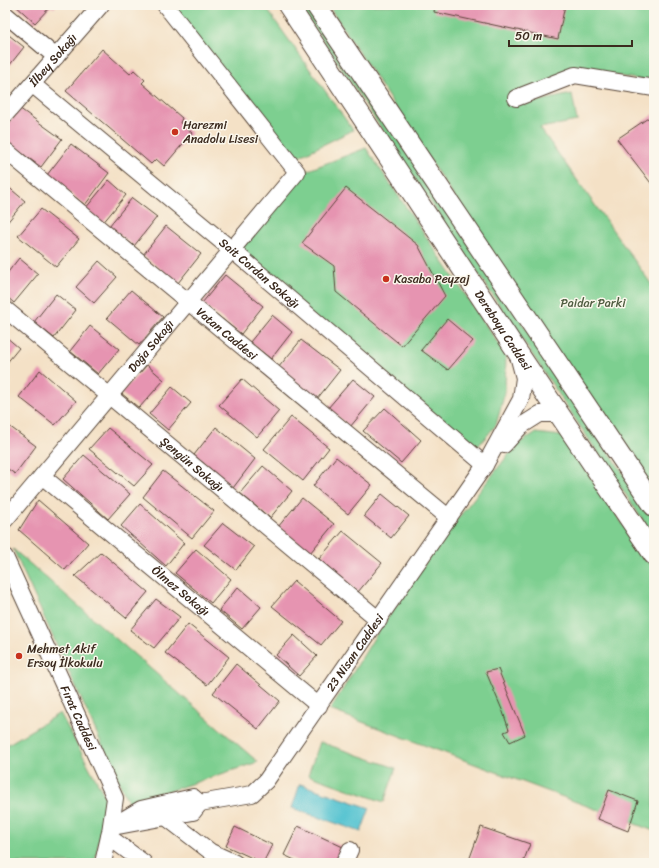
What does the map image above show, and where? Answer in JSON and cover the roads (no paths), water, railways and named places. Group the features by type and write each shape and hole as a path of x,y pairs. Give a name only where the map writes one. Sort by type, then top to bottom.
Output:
{"main road":[{"name":"Dereboyu Caddesi","path":"288,5 518,353 654,555"},
{"path":"316,5 654,506"}],"street":[{"name":"İlbey Sokağı","path":"5,115 101,5"},
{"name":"Doğa Sokağı","path":"5,520 297,172 165,5"},
{"path":"5,14 56,57"},
{"path":"516,98 575,75 654,88"},
{"name":"Sait Cordan Sokağı","path":"32,84 232,250 485,465"},
{"name":"Vatan Caddesi","path":"5,150 449,518"},
{"name":"Şengün Sokağı","path":"5,309 379,620"},
{"path":"485,465 521,399 524,378 518,353"},
{"path":"485,465 521,426 540,414 559,414"},
{"name":"23 Nisan Caddesi","path":"200,803 252,794 266,781 485,465"},
{"name":"Ölmez Sokağı","path":"42,476 318,706"},
{"name":"Fırat Caddesi","path":"5,557 115,798 110,832 103,863"},
{"path":"193,797 200,803 193,812 110,832 141,809 193,797"},
{"path":"167,818 211,852 235,863"},
{"path":"110,832 144,863"}],"water":[{"path":"300,784 370,808 361,832 292,808"}],"place":[{"name":"Harezmi Anadolu Lisesi","path":"175,132"},
{"name":"Kasaba Peyzaj","path":"386,279"},
{"name":"Mehmet Akif Ersoy İlkokulu","path":"19,656"}],"park label":[{"name":"Paidar Parki","path":"593,303"}]}
